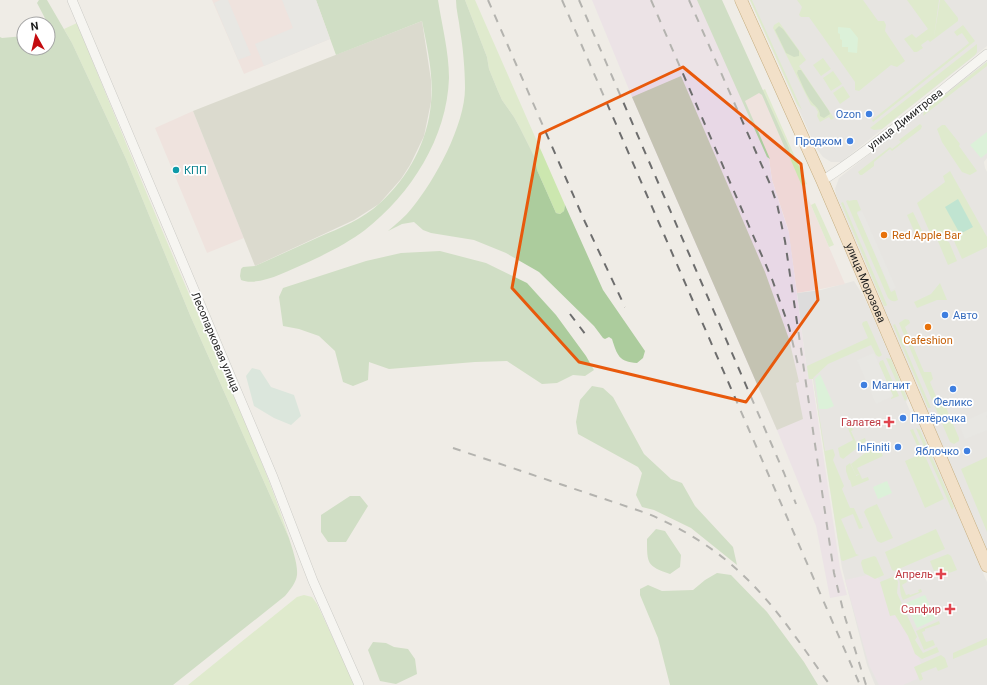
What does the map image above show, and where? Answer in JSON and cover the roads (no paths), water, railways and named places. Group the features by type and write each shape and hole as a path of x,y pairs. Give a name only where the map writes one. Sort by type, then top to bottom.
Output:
{"main road":[{"name":"улица Морозова","path":"741,0 822,181 987,566"}],"street":[{"name":"Лесопарковая улица","path":"72,0 273,477 313,581 359,685"},
{"name":"улица Димитрова","path":"822,181 877,142 987,54"}],"railway":[{"path":"488,0 585,222 625,307"},
{"path":"562,0 860,685"},
{"path":"579,0 784,473 796,504"},
{"path":"651,0 772,279 789,327 798,365"},
{"path":"689,0 770,184 777,204 785,241 834,573 844,614 866,685"},
{"path":"570,314 589,339"},
{"path":"453,448 646,513 695,538 724,559 764,597 790,629 830,685"}],"place":[{"name":"Ozon","path":"869,114"},
{"name":"Продком","path":"850,141"},
{"name":"КПП","path":"176,170"},
{"name":"Red Apple Bar","path":"884,235"},
{"name":"Авто","path":"945,315"},
{"name":"Cafeshion","path":"928,327"},
{"name":"Магнит","path":"864,385"},
{"name":"Феликс","path":"953,389"},
{"name":"Пятёрочка","path":"903,418"},
{"name":"Галатея","path":"889,422"},
{"name":"InFiniti","path":"898,447"},
{"name":"Яблочко","path":"967,451"},
{"name":"Апрель","path":"941,574"},
{"name":"Сапфир","path":"950,609"}]}
